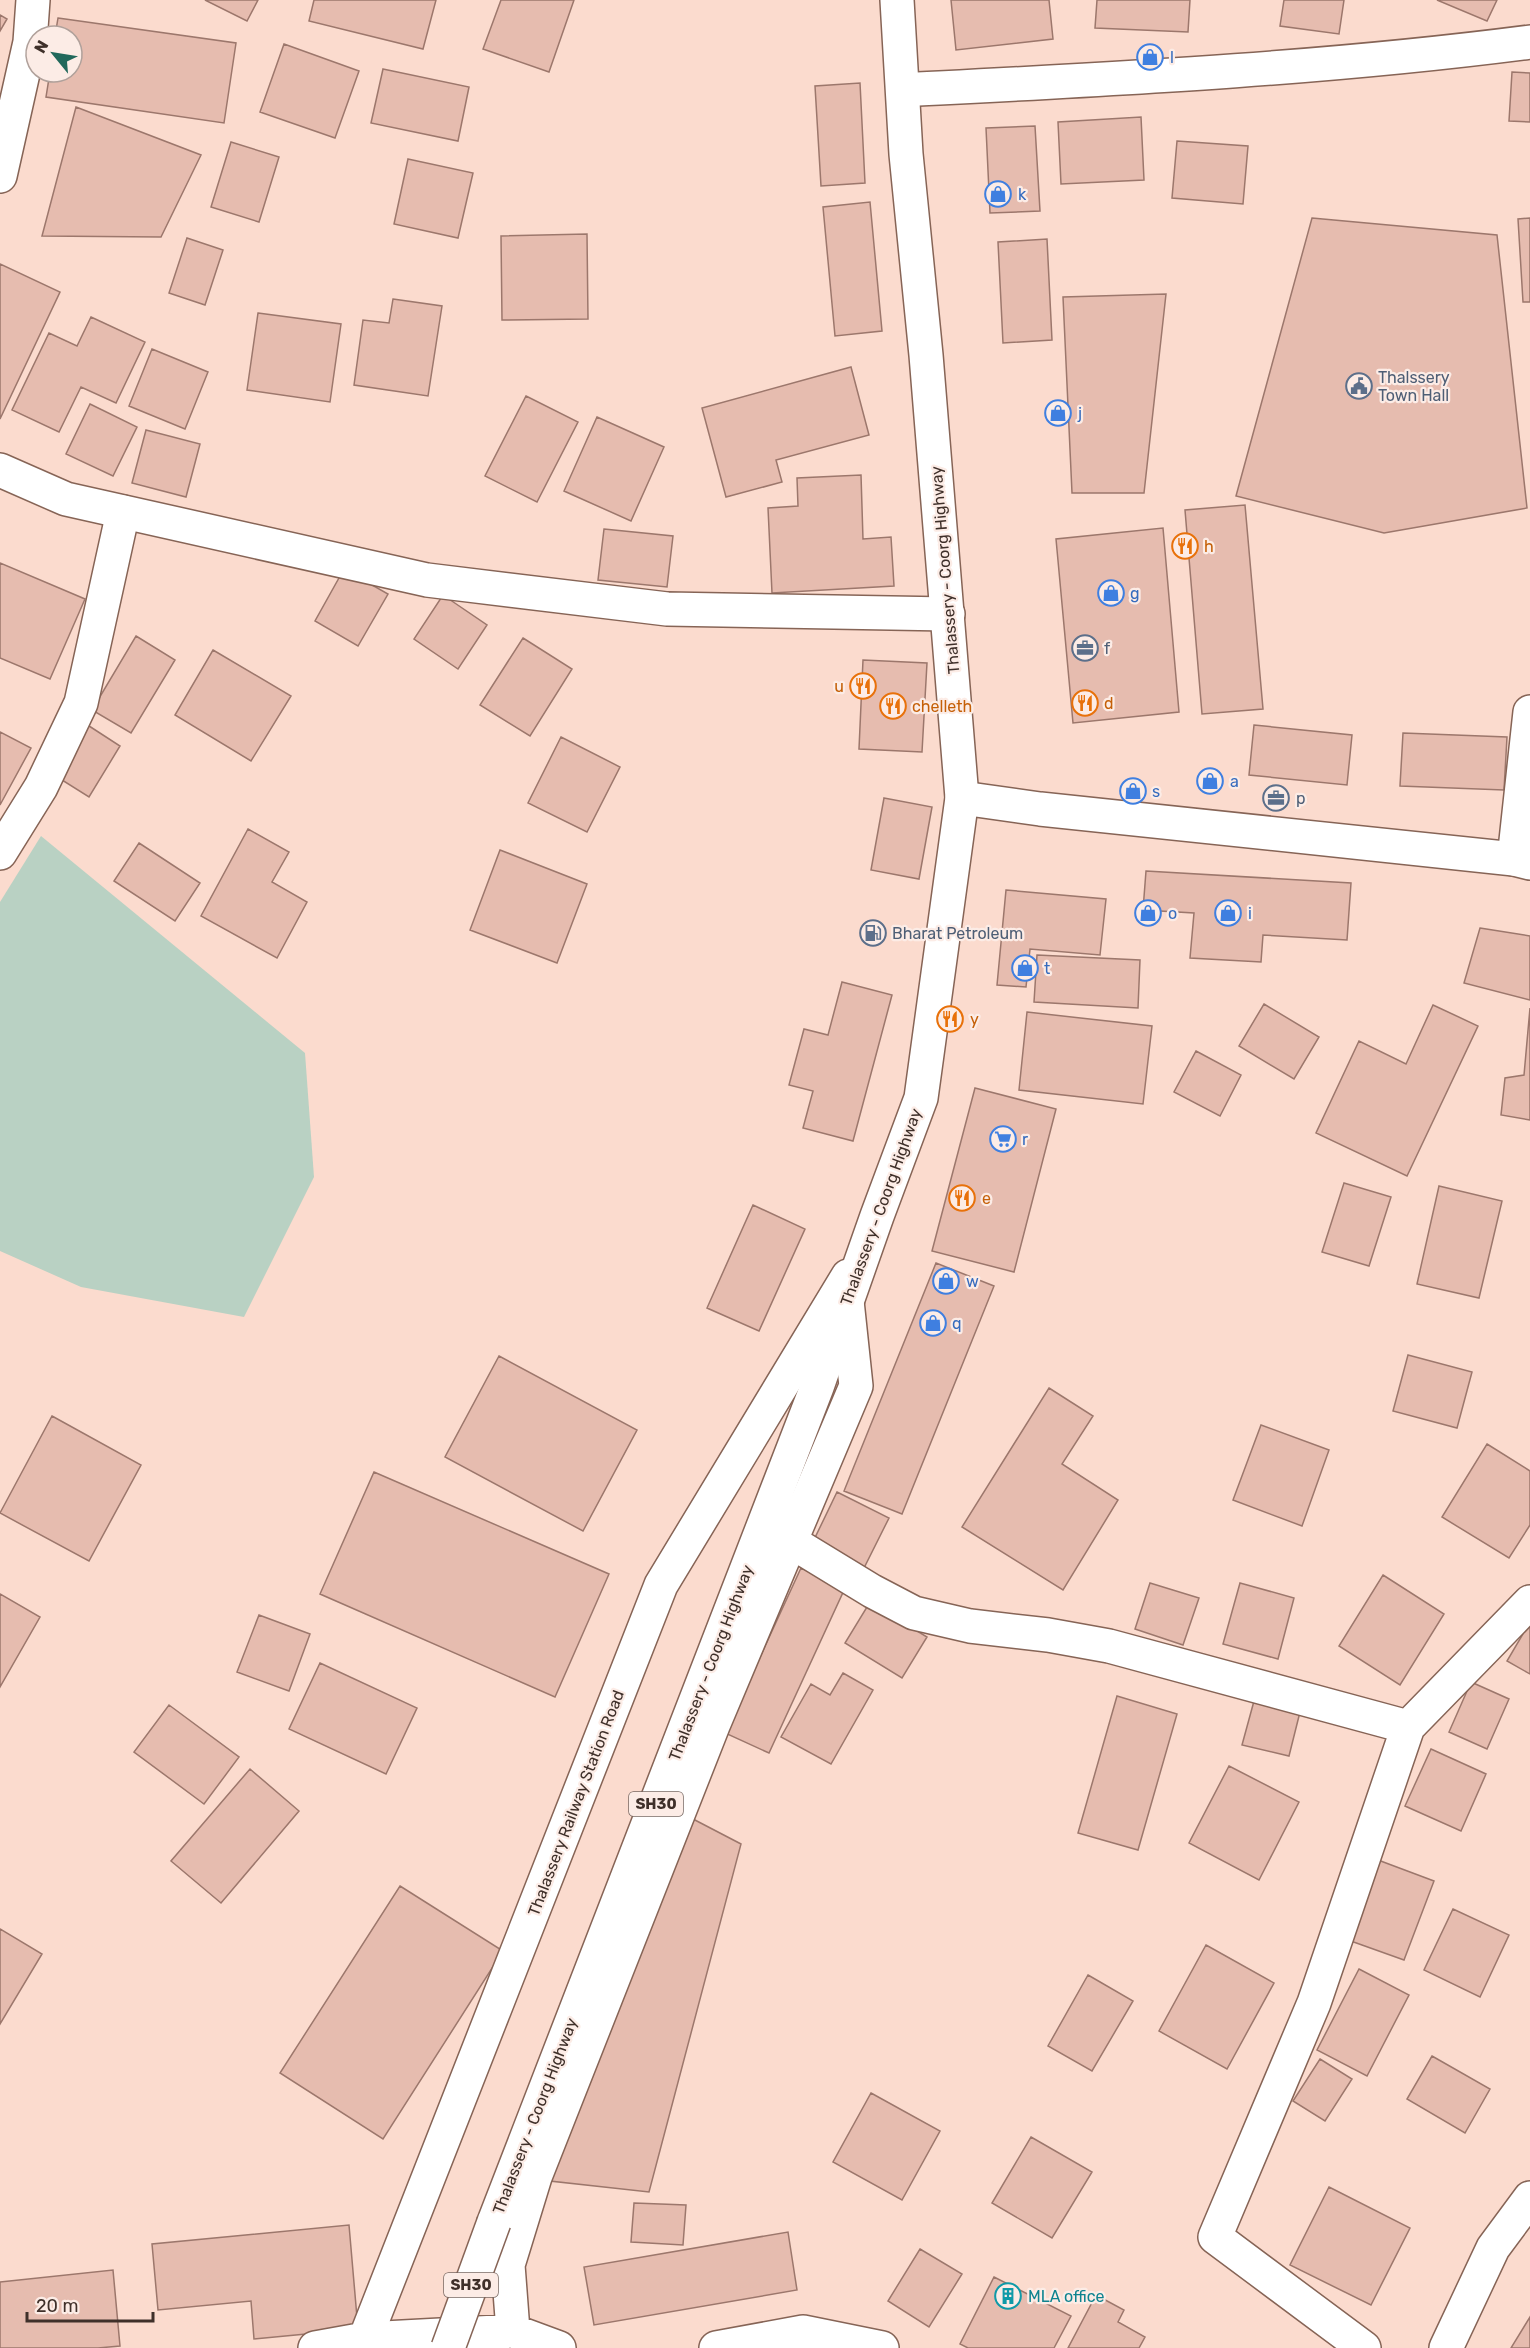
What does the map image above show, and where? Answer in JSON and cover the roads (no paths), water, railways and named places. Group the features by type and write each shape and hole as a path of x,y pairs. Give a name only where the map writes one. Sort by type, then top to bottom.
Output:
{"street":[{"path":"0,176 30,42 33,0"},
{"name":"Thalassery - Coorg Highway","path":"448,2348 498,2211 817,1387 921,1098 962,798 948,614 906,154 897,0"},
{"path":"903,90 1233,72 1464,51 1530,42"},
{"path":"0,470 66,499 427,580 667,609 948,614"},
{"path":"0,853 41,787 81,703 123,512"},
{"path":"962,798 1040,809 1522,861 1530,712"},
{"name":"Thalassery Railway Station Road","path":"365,2339 661,1585 865,1249"},
{"path":"513,2331 508,2265 535,2177 714,1723 856,1386 847,1301"},
{"path":"790,1541 872,1591 914,1612 970,1626 1048,1635 1109,1646 1408,1727"},
{"path":"1364,2348 1215,2237 1314,2003 1408,1727 1530,1602"},
{"path":"1446,2348 1493,2248 1530,2198"},
{"path":"315,2348 365,2339 513,2331 559,2348"},
{"path":"716,2348 803,2332 882,2348"}],"place":[{"name":"l","path":"1150,57"},
{"name":"k","path":"998,194"},
{"name":"Thalssery Town Hall","path":"1359,386"},
{"name":"j","path":"1058,413"},
{"name":"h","path":"1185,546"},
{"name":"g","path":"1111,593"},
{"name":"f","path":"1085,648"},
{"name":"u","path":"863,686"},
{"name":"d","path":"1085,703"},
{"name":"chelleth","path":"893,706"},
{"name":"a","path":"1210,781"},
{"name":"s","path":"1133,791"},
{"name":"p","path":"1276,798"},
{"name":"o","path":"1148,913"},
{"name":"i","path":"1228,913"},
{"name":"Bharat Petroleum","path":"873,933"},
{"name":"t","path":"1025,968"},
{"name":"y","path":"950,1019"},
{"name":"r","path":"1003,1139"},
{"name":"e","path":"962,1198"},
{"name":"w","path":"946,1281"},
{"name":"q","path":"933,1323"},
{"name":"MLA office","path":"1008,2296"}]}
